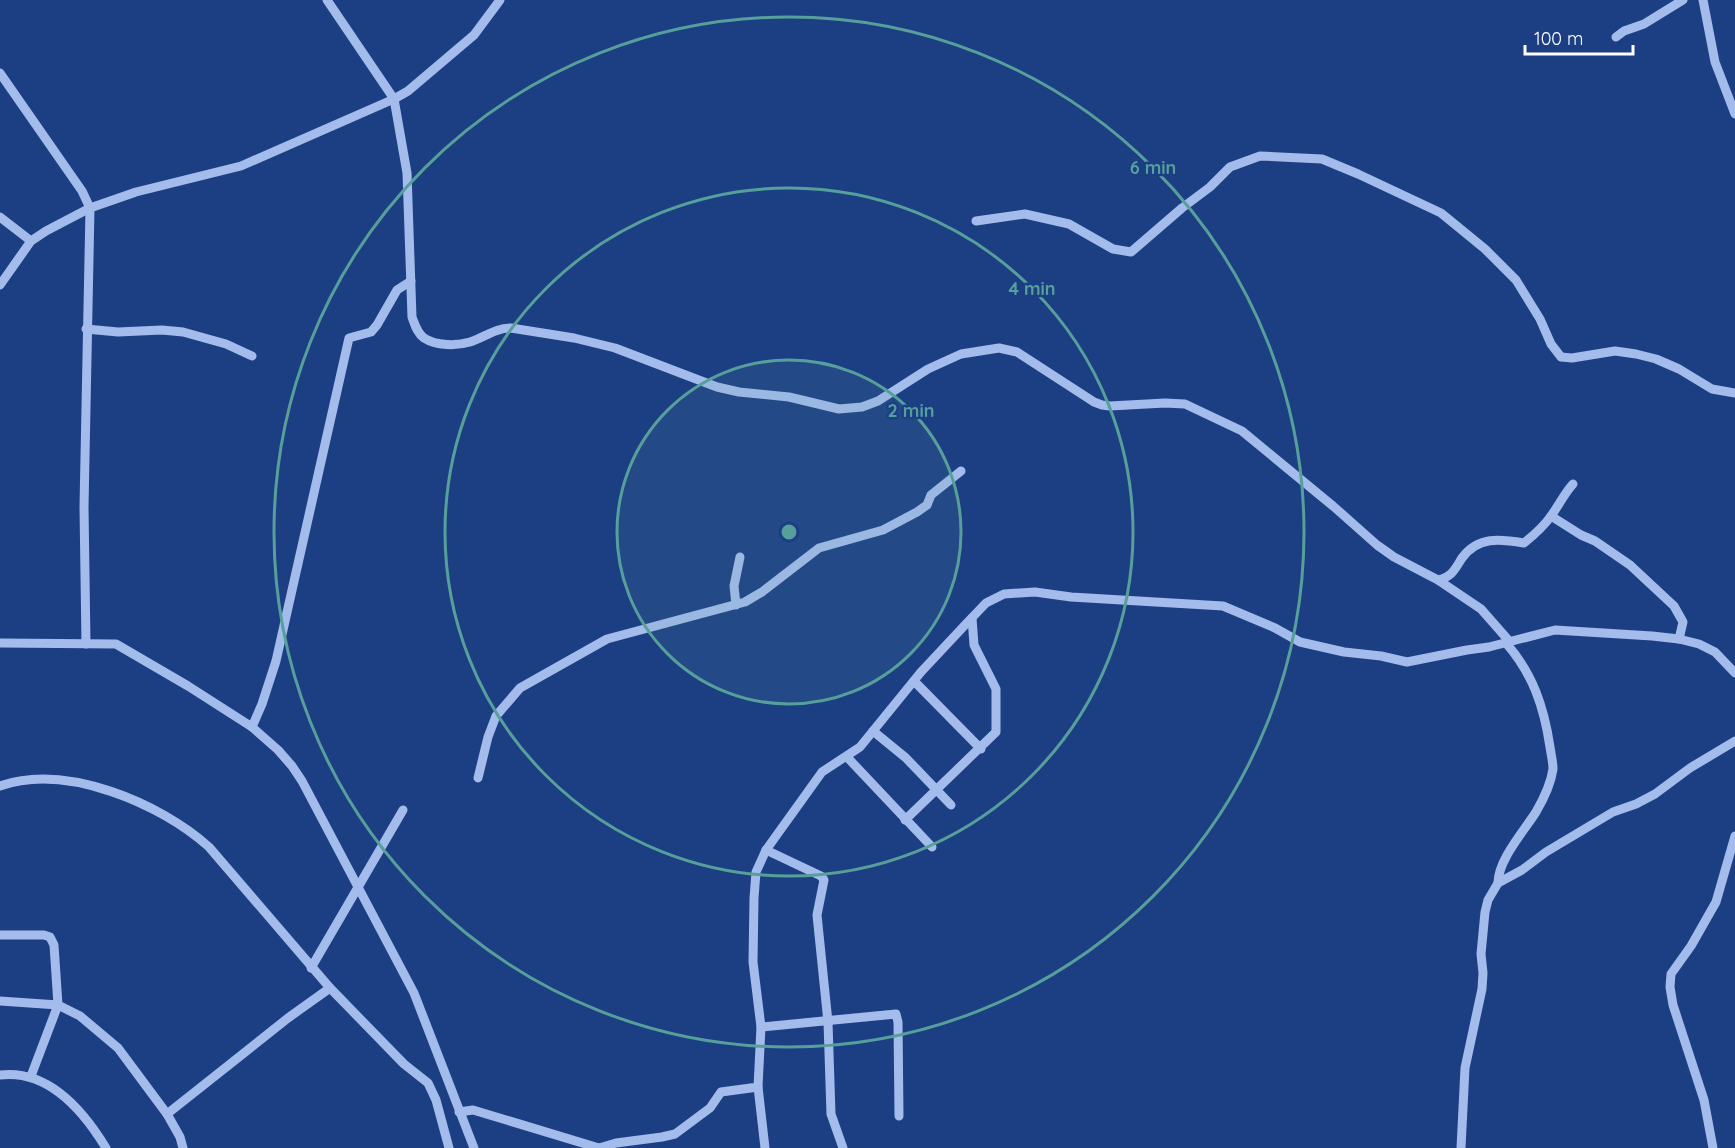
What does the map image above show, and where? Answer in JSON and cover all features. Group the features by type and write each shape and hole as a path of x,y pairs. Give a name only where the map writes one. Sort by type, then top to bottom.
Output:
{"street":[{"path":"327,0 394,99 407,173 412,317 416,329 424,338 436,343 462,344 500,328 535,332 615,348 717,387 739,392 789,397 839,409 862,407 878,401 928,369 961,354 999,348 1017,352 1094,402 1110,406 1165,402 1185,404 1242,431 1333,506 1377,546 1438,580 1481,609 1508,643 1532,679 1548,726 1553,771 1544,798 1511,847 1485,912 1481,954 1482,989 1465,1068 1461,1148"},
{"path":"0,285 31,242 46,231 90,208 136,192 241,166 394,99 408,91 474,35 500,0"},
{"path":"1616,37 1624,31 1644,24 1683,0"},
{"path":"1703,0 1715,62 1735,114"},
{"path":"0,73 82,191 90,208 84,507 86,644"},
{"path":"976,222 1025,214 1069,224 1113,249 1131,252 1210,187 1230,167 1260,156 1322,159 1441,213 1485,249 1516,280 1540,319 1551,344 1562,357 1572,358 1615,351 1636,354 1656,359 1679,369 1712,389 1735,393"},
{"path":"0,217 31,242"},
{"path":"252,727 276,661 349,338 371,332 397,290 411,281"},
{"path":"86,329 118,332 162,330 183,332 226,344 252,356"},
{"path":"478,778 488,737 496,716 520,688 607,639 736,605 762,592 819,548 883,530 904,520 927,505 931,495 961,471"},
{"path":"1438,580 1452,575 1463,558 1476,545 1497,538 1524,543 1540,530 1573,484"},
{"path":"1551,516 1614,553 1674,606 1683,622 1679,639"},
{"path":"736,605 734,586 740,557"},
{"path":"765,1148 758,1087 761,1027 753,962 756,872 766,850 822,772 860,747 914,681 986,603 1004,594 1035,592 1071,597 1224,606 1275,628 1300,642 1344,652 1382,656 1407,663 1508,643 1555,630 1610,632 1679,639 1715,652 1735,673"},
{"path":"905,820 996,732 996,689 974,645 972,618"},
{"path":"0,643 116,644 252,727 278,750 302,781 358,890 400,965 421,1008 474,1148"},
{"path":"914,681 981,749"},
{"path":"873,731 906,758 951,805"},
{"path":"1498,883 1612,812 1636,804 1655,794 1690,768 1735,741"},
{"path":"847,757 932,848"},
{"path":"0,786 40,780 81,782 133,800 176,821 209,847 311,968 404,1064 428,1083 436,1100 449,1148"},
{"path":"311,968 404,810"},
{"path":"1713,1148 1704,1100 1673,1005 1670,987 1671,975 1691,946 1716,902 1735,836"},
{"path":"766,850 821,876 824,880 817,915 828,1022 831,1114 843,1148"},
{"path":"1727,866 1735,874"},
{"path":"0,935 44,935 50,937 54,945 58,1005 31,1076"},
{"path":"167,1114 288,1018 330,988"},
{"path":"0,1001 58,1005 80,1016 118,1048 167,1114 180,1137 183,1148"},
{"path":"761,1027 896,1014 899,1116"},
{"path":"0,1075 31,1076 49,1084 79,1111 106,1148"},
{"path":"459,1112 473,1110 599,1148 616,1143 675,1134 700,1116 722,1092 758,1087"}]}
